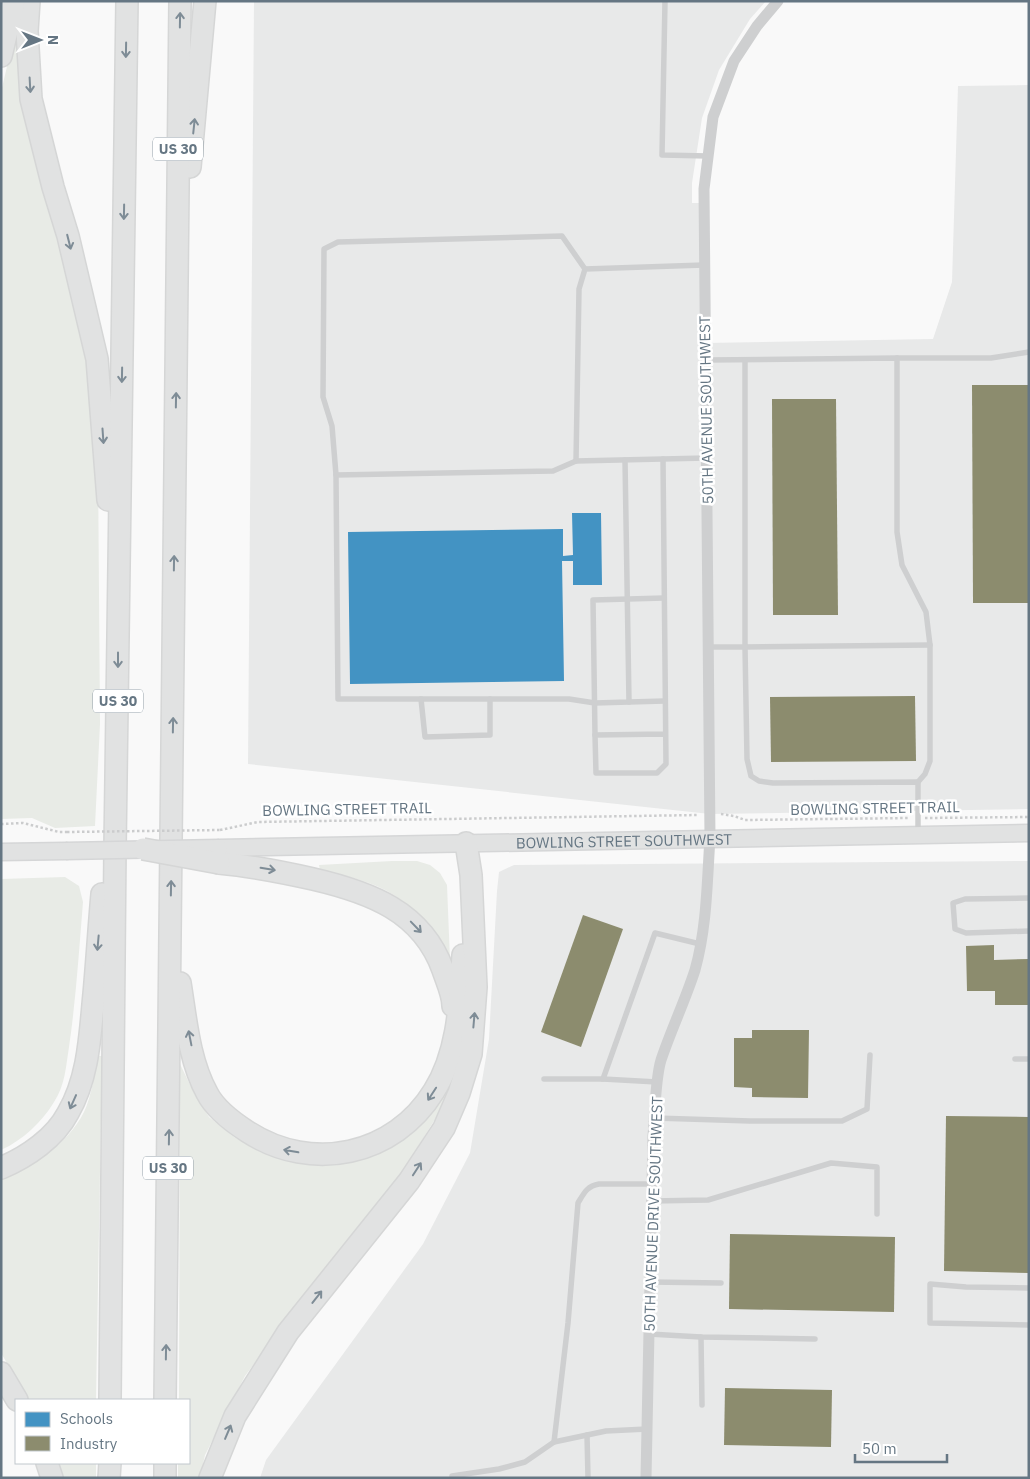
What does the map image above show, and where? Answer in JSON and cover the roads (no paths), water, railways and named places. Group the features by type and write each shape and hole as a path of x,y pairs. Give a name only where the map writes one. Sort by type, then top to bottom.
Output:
{"highway":[{"path":"1,56 14,1"},
{"path":"29,1 27,30 31,100 52,187 68,236 97,359 118,633"},
{"name":"US 30","path":"110,1399 127,1"},
{"name":"US 30","path":"166,1399 180,1"},
{"path":"177,296 205,1"},
{"path":"1,1168 25,1157 47,1139 68,1114 83,1080 90,1038 118,720"},
{"path":"171,936 194,1061 208,1095 232,1122 264,1142 286,1150 315,1154 346,1152 383,1140 402,1128 419,1113 444,1072 460,1012 463,955 461,874 466,843"},
{"path":"210,1478 235,1416 278,1349 294,1325 409,1180 444,1128 459,1092 471,1054 476,987 471,874 466,843"},
{"path":"143,849 219,855 353,888 400,912 418,928 440,962 453,999 451,1049"},
{"path":"1,1373 16,1399"},
{"path":"47,1464 52,1478"},
{"path":"110,1464 110,1478"},
{"path":"165,1464 165,1478"}],"main road":[{"name":"BOWLING STREET SOUTHWEST","path":"219,855 466,843 710,838 918,826 1029,833"},
{"path":"1,852 143,849"}],"street":[{"name":"50TH AVENUE SOUTHWEST","path":"710,838 704,189 713,117 734,61 757,26 778,1"},
{"name":"50TH AVENUE DRIVE SOUTHWEST","path":"646,1478 652,1184 660,1062 695,970 706,918 710,838"}],"lane":[{"path":"665,1 662,155 708,156"},
{"path":"585,269 562,236 338,242 324,249 323,397 332,426 336,475 338,699 568,699 595,703 665,701"},
{"path":"585,269 704,266"},
{"path":"576,461 576,371 579,289 585,269"},
{"path":"705,360 991,358 1029,352"},
{"path":"897,358 896,532 902,565 926,612 930,645 930,761 925,774 918,782 918,826"},
{"path":"745,360 745,647 748,759 751,776 759,781 773,784 918,782"},
{"path":"336,475 553,471 576,461 706,458"},
{"path":"663,459 666,764 657,773 596,773 593,600 664,598"},
{"path":"626,460 629,702"},
{"path":"708,647 930,645"},
{"path":"421,699 425,737 490,735 490,699"},
{"path":"596,735 665,734"},
{"path":"1029,898 965,899 953,903 955,929 966,933 1029,931"},
{"path":"603,1079 655,932 700,944"},
{"path":"655,1118 740,1121 842,1121 867,1110 870,1054"},
{"path":"1015,1059 1029,1059"},
{"path":"544,1079 603,1079 658,1082"},
{"path":"652,1202 708,1200 831,1163 877,1167 876,1214"},
{"path":"554,1442 568,1323 578,1203 584,1191 591,1186 599,1184 652,1184"},
{"path":"650,1282 721,1283"},
{"path":"1029,1288 966,1287 930,1284 929,1311 930,1322 1029,1325"},
{"path":"649,1334 815,1339"},
{"path":"702,1337 702,1405"},
{"path":"452,1476 499,1469 525,1462 554,1442 618,1429 647,1429"},
{"path":"588,1435 588,1478"}]}
